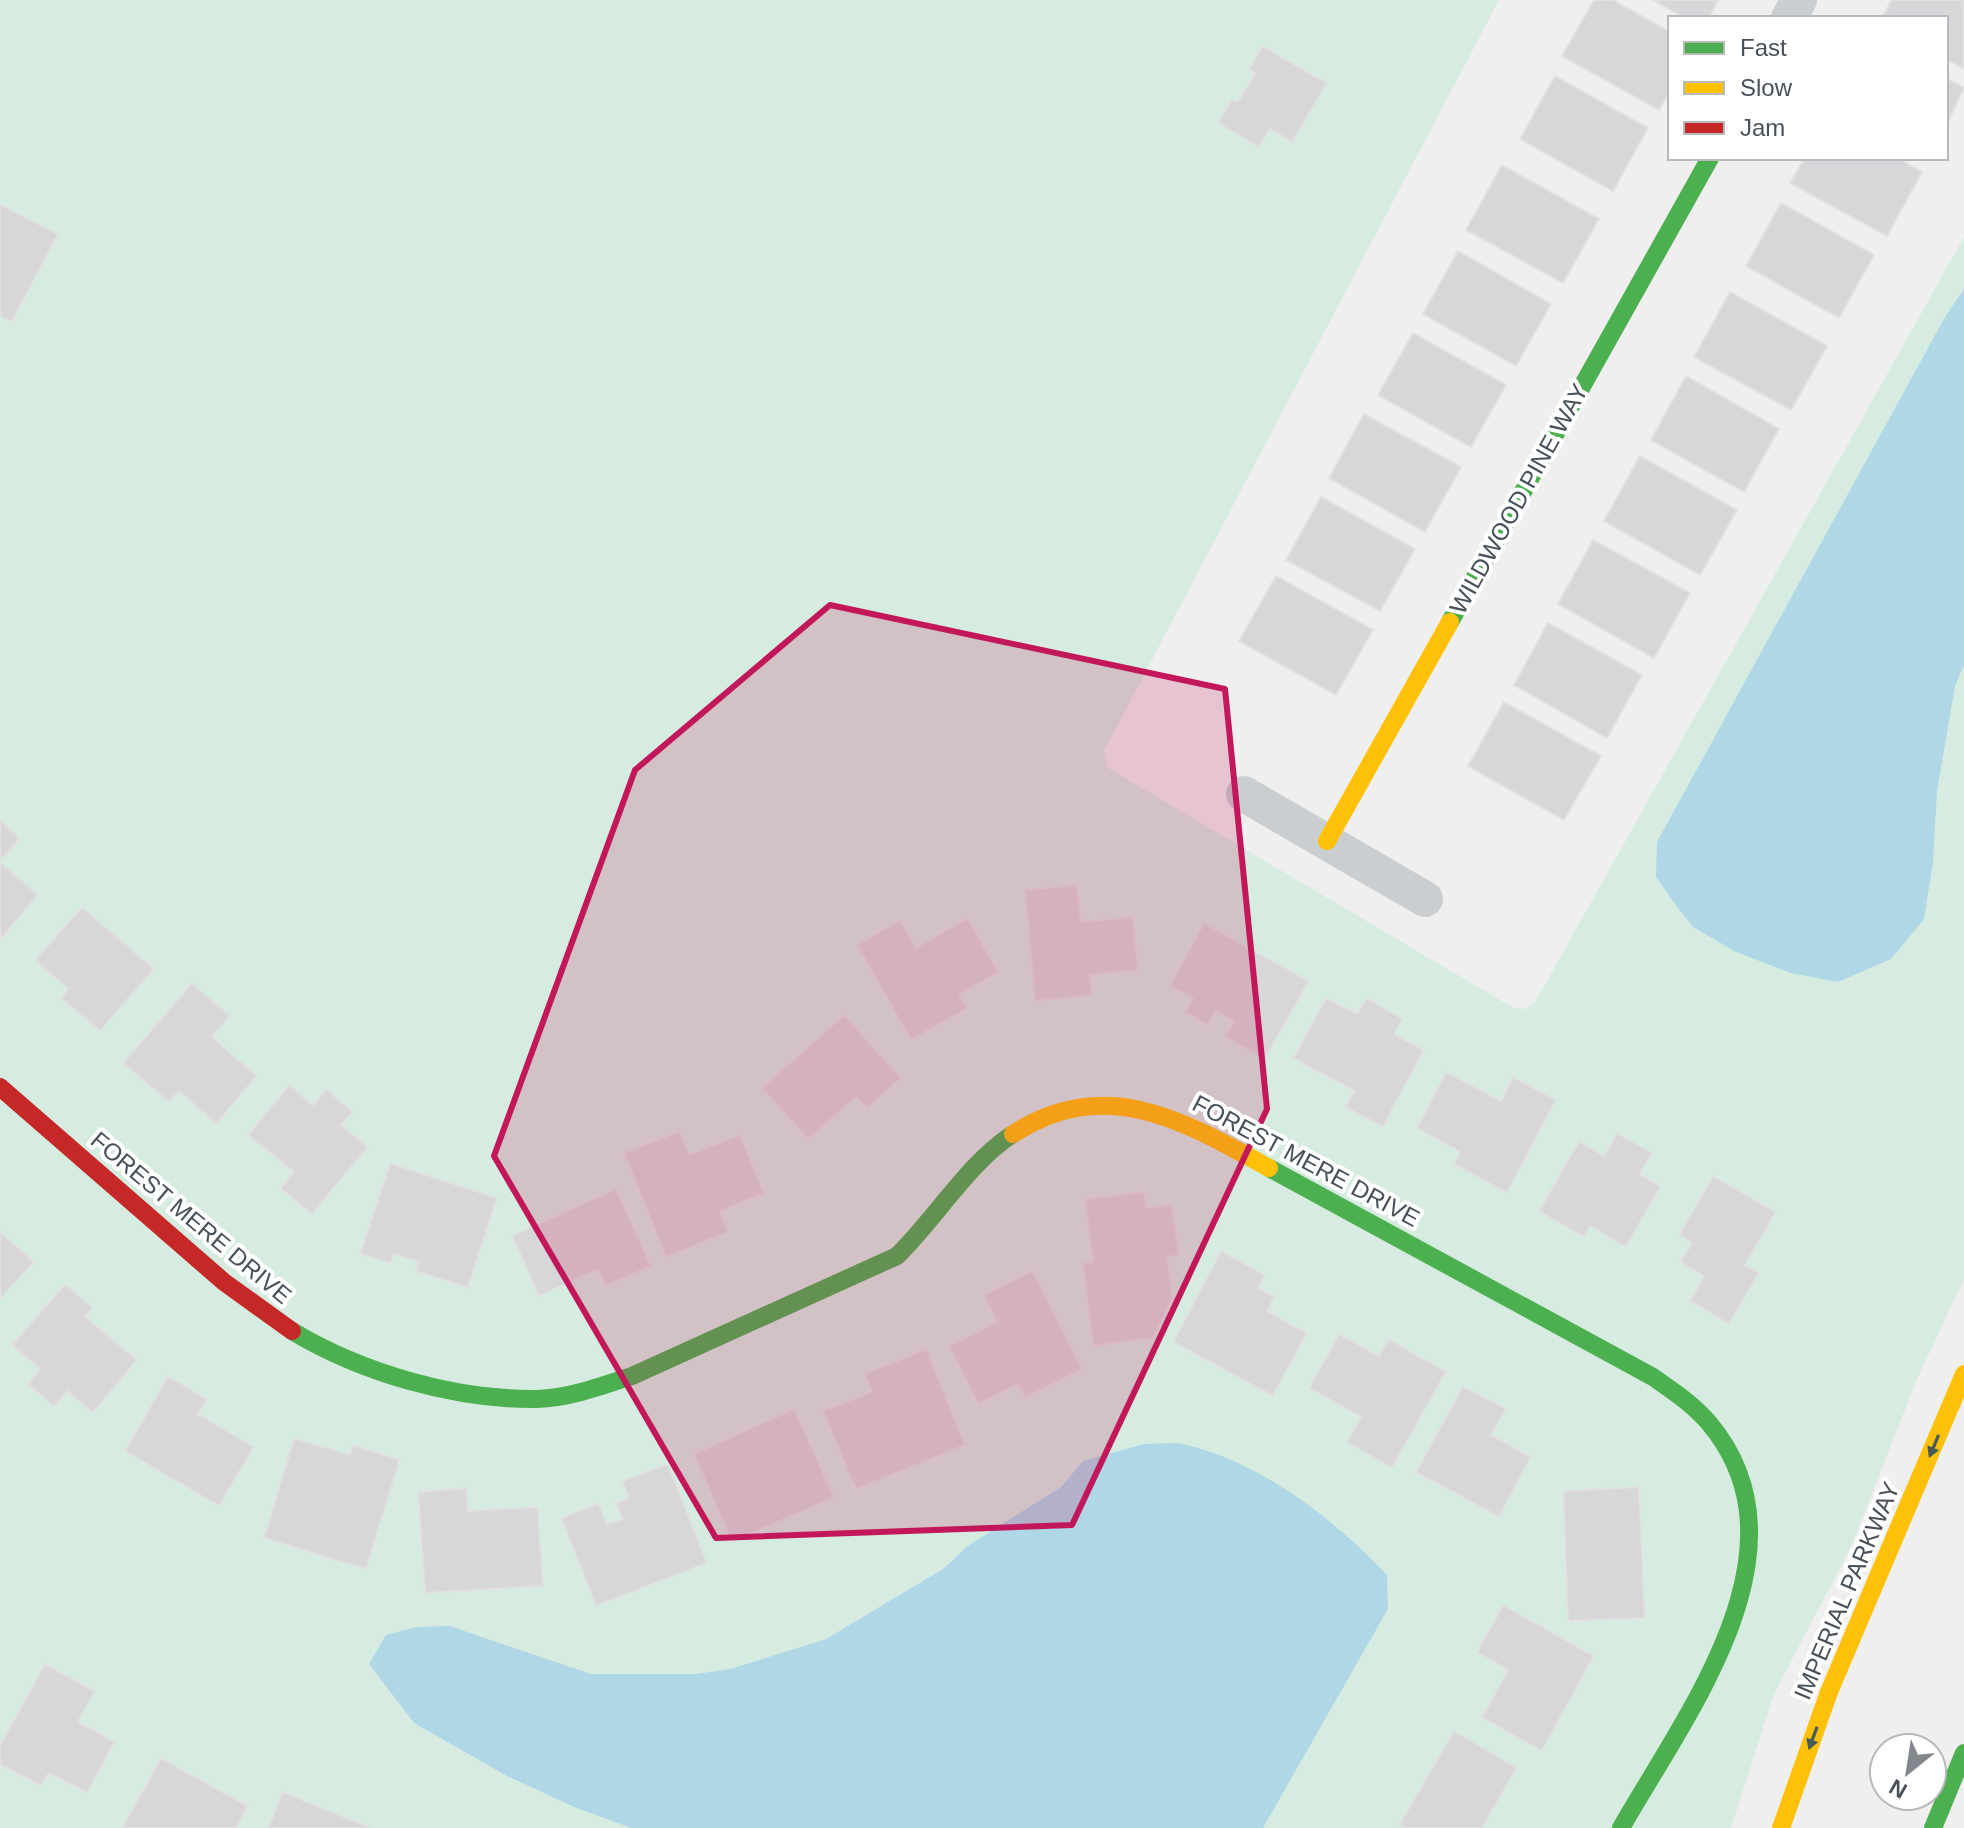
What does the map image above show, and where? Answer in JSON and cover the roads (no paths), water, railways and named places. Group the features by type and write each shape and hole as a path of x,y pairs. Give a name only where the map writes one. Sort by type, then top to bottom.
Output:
{"street":[{"name":"WILDWOOD PINE WAY","path":"1327,841 1709,160"},
{"path":"1244,794 1425,899"},
{"name":"FOREST MERE DRIVE","path":"0,1087 224,1282 278,1323 315,1345 399,1377 489,1397 540,1399 590,1390 632,1376 855,1278 897,1256 929,1225 992,1147 1034,1120 1080,1106 1134,1106 1185,1122 1233,1145 1653,1377 1699,1411 1732,1458 1749,1513 1749,1570 1732,1624 1621,1828"},
{"name":"IMPERIAL PARKWAY","path":"1781,1828 1829,1692 1964,1374"},
{"path":"1933,1828 1964,1753"}],"water":[{"path":"1964,289 1964,665 1955,686 1937,791 1933,862 1924,919 1891,959 1838,982 1791,973 1736,952 1693,927 1656,877 1657,842 1945,317"},
{"path":"1177,1443 1206,1450 1264,1476 1318,1512 1387,1575 1388,1609 1263,1828 631,1828 574,1807 507,1776 414,1723 369,1664 386,1635 417,1627 450,1626 591,1674 695,1674 730,1669 826,1639 943,1569 969,1545 1061,1487 1083,1461 1144,1444"}]}
